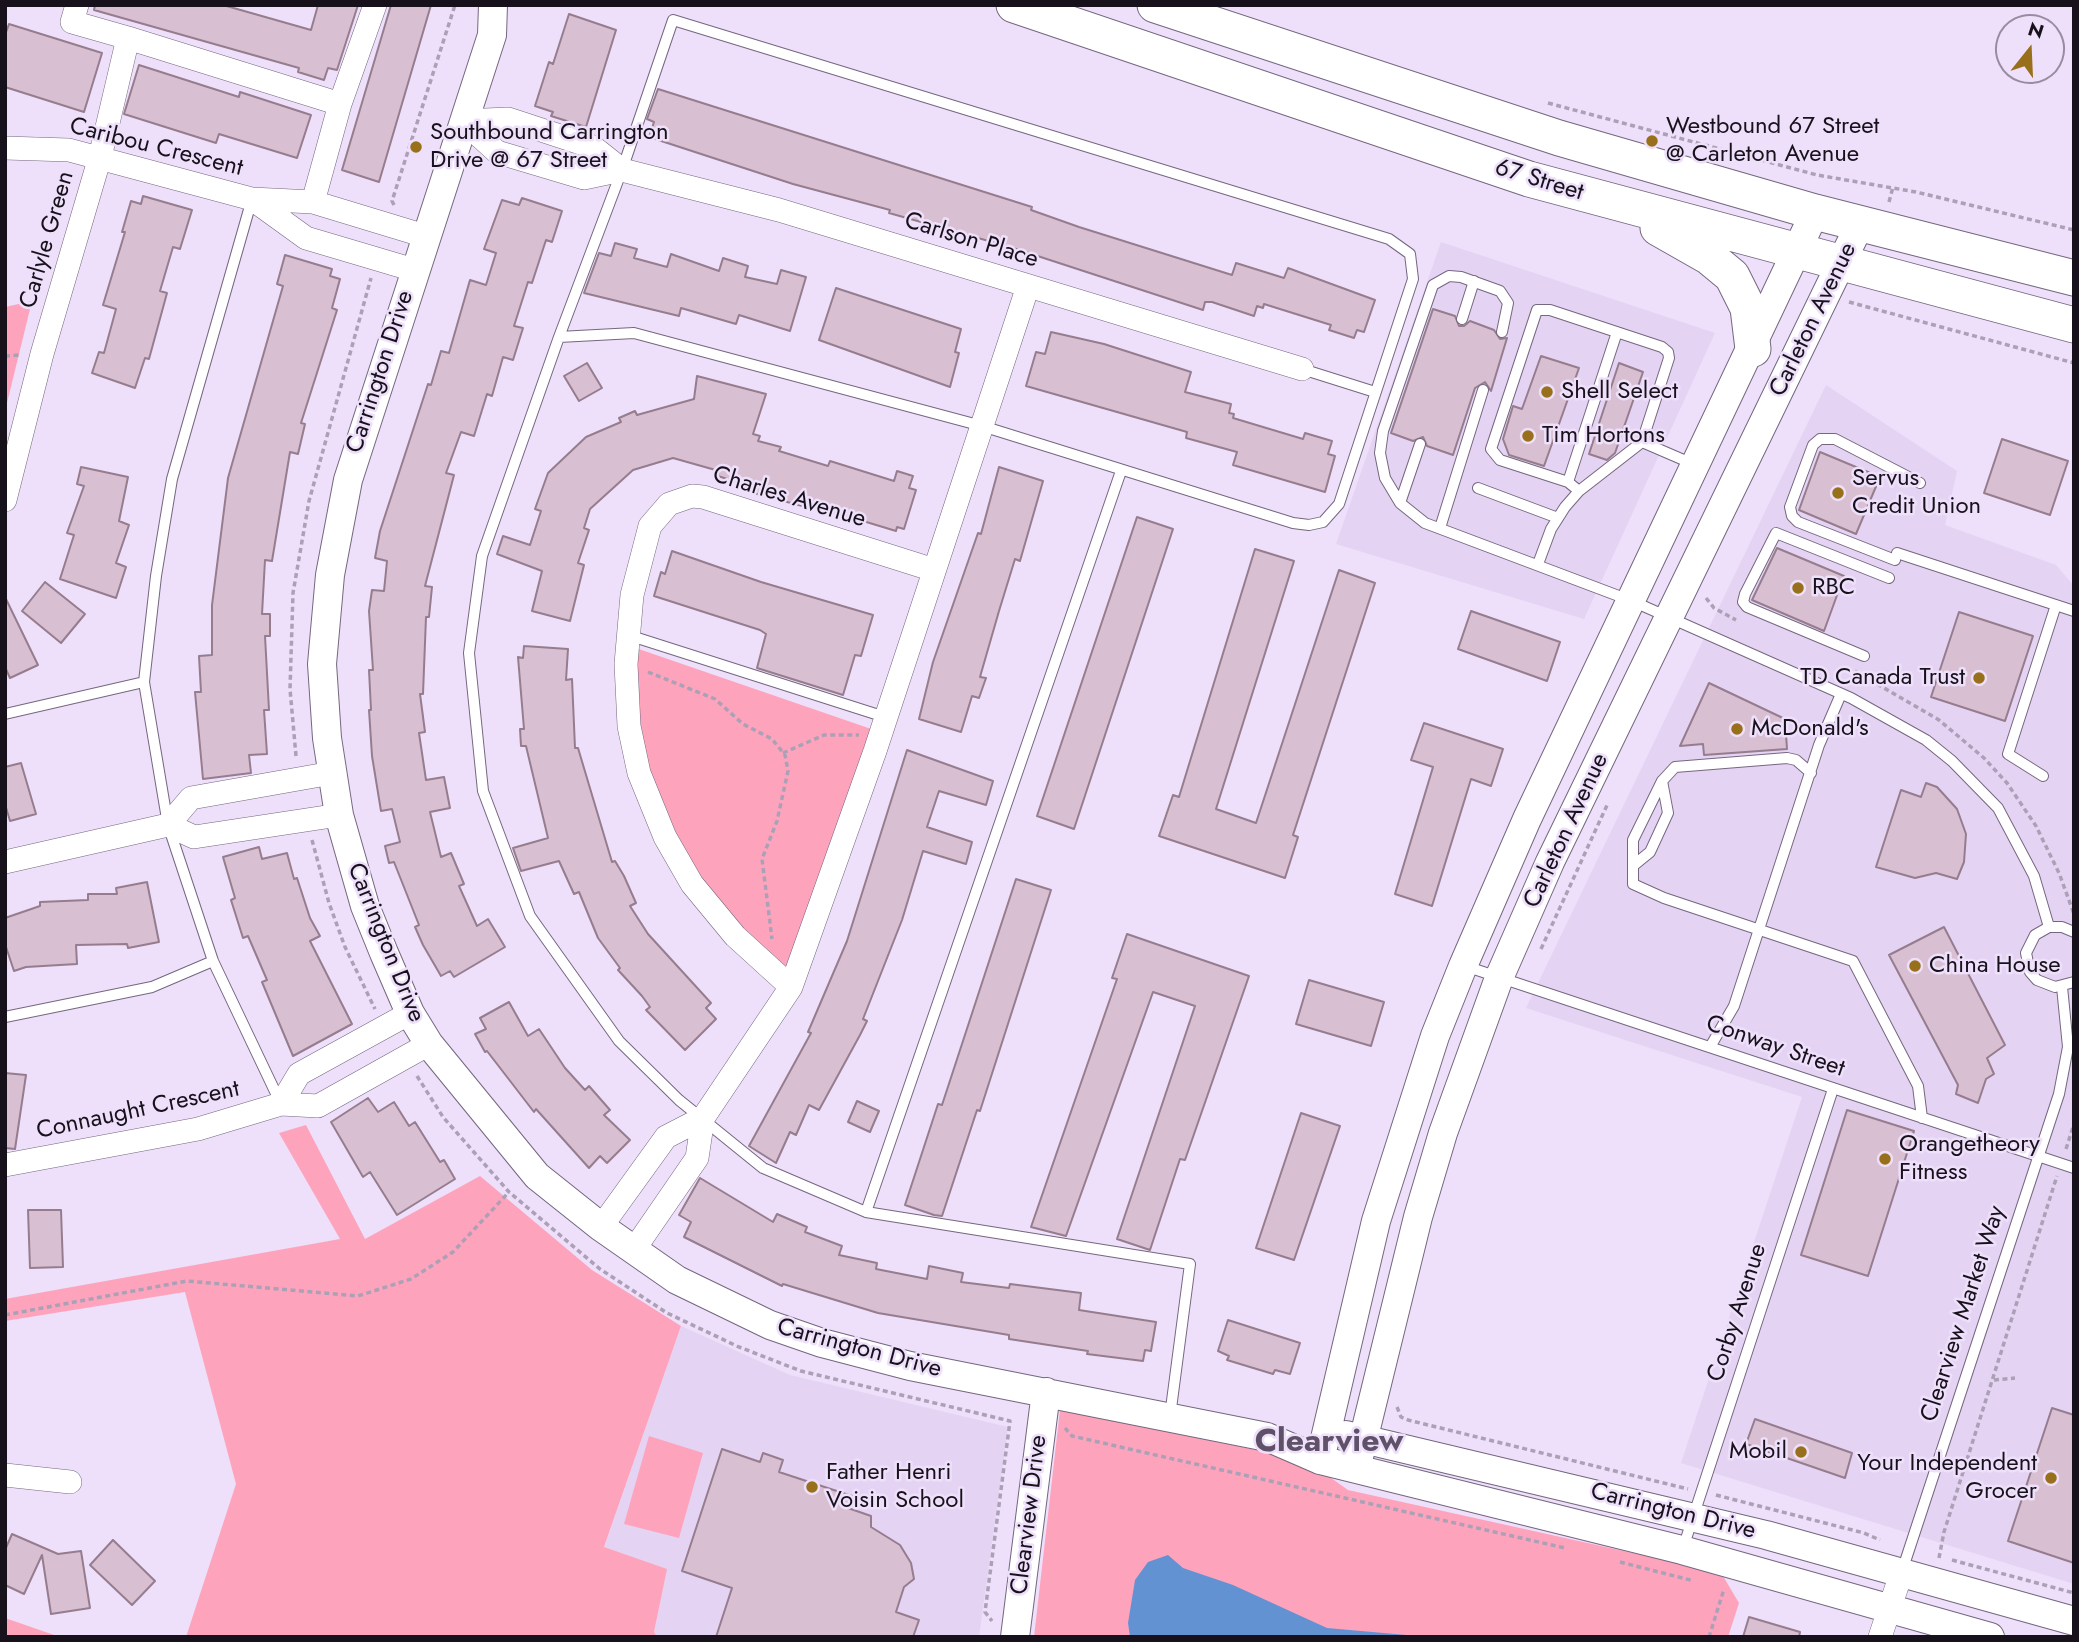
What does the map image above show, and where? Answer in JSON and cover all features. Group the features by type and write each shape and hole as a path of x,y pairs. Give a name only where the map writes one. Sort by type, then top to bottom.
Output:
{"main road":[{"name":"67 Street","path":"1014,5 1529,179 2074,325"},
{"name":"67 Street","path":"1155,5 1559,138 1815,212 2074,278"},
{"path":"1615,204 1727,270 1740,288 1748,308 1753,349"}],"street":[{"path":"77,5 72,22 340,104"},
{"path":"313,202 340,104 375,5"},
{"name":"Carrington Drive","path":"493,5 492,35 357,445 337,528 324,619 322,664 332,773 339,815 365,906 410,1013 429,1044 537,1176 601,1227 633,1263 689,1286 770,1325 822,1343 910,1366 1267,1437 1320,1460 1682,1550 1990,1637"},
{"name":"Carrington Drive","path":"492,35 514,5"},
{"name":"Carlyle Green","path":"5,500 42,354 100,157 128,38"},
{"name":"Carlson Place","path":"463,121 508,119 593,147 622,170 779,210 1302,369"},
{"name":"Carlson Place","path":"463,121 497,152 584,178 622,170"},
{"name":"Caribou Crescent","path":"5,148 38,147 100,157 252,200 313,202 425,236"},
{"name":"Caribou Crescent","path":"252,200 306,238 414,270"},
{"name":"Carleton Avenue","path":"1320,1460 1360,1283 1398,1148 1435,1036 1527,819 1753,349 1815,212"},
{"name":"Carleton Avenue","path":"1356,1469 1421,1205 1443,1133 1499,978 1550,862 1670,620 1860,224"},
{"path":"633,1263 697,1158 703,1118 791,987 886,717 1028,286"},
{"name":"Charles Avenue","path":"791,987 735,936 692,884 665,837 639,773 631,737 626,664 639,559 650,526 669,504 692,496 934,570"},
{"path":"5,862 168,825 191,798 332,773"},
{"path":"168,825 194,837 339,815"},
{"path":"281,1104 299,1074 410,1013"},
{"name":"Connaught Crescent","path":"5,1165 198,1129 281,1104 318,1106 429,1044"},
{"path":"601,1227 666,1137 703,1118"},
{"name":"Clearview Drive","path":"1015,1637 1046,1392"},
{"name":"Carrington Drive","path":"1267,1437 1325,1432 1363,1438 1693,1517 2074,1621"},
{"path":"5,1475 70,1482"},
{"path":"1880,1637 1902,1572"}],"lane":[{"path":"559,337 634,333 982,426 1121,471 1293,523 1309,525 1323,522 1339,504 1413,279 1410,254 1401,244 673,20 622,170 559,337 482,556 469,653 483,791 530,916 618,1041 763,1168 866,1212 1190,1264 1170,1416"},
{"path":"252,200 172,479 156,576 144,682 168,825 213,961 281,1104"},
{"path":"1502,332 1508,303 1506,296 1500,291 1474,281 1449,276 1433,285 1383,431 1380,453 1385,478 1400,503 1425,523 1632,601 1888,716 1926,740 1981,788 1998,808 2023,852 2044,902 2049,927"},
{"path":"1462,319 1474,281"},
{"path":"1538,564 1558,517 1579,491 1642,442 1669,358 1668,352 1662,347 1550,310 1537,310 1533,315 1491,449 1500,460 1567,482 1579,491"},
{"path":"1567,482 1616,332"},
{"path":"1302,369 1375,392"},
{"path":"1440,528 1483,390"},
{"path":"1920,483 1835,439 1819,439 1813,445 1790,507 1792,516 1798,522 1896,556 2074,611"},
{"path":"1642,442 1697,466"},
{"path":"1400,503 1420,444"},
{"path":"866,1212 1121,471"},
{"path":"1478,488 1558,517"},
{"path":"1864,656 1747,607 1744,603 1745,594 1776,533 1889,578"},
{"path":"2043,776 2008,754 2056,605"},
{"path":"628,635 886,717"},
{"path":"5,714 144,682"},
{"path":"1710,1047 1734,1006 1811,773 1841,694"},
{"path":"1811,773 1796,760 1787,758 1675,767 1662,781 1633,840 1633,884 1853,961 1918,1086 1922,1118"},
{"path":"1634,865 1650,852 1668,813 1662,781"},
{"path":"2074,932 2062,927 2049,927 2035,935 2029,944 2027,963 2037,980 2045,985 2062,987 2074,982"},
{"path":"5,1017 152,987 213,961"},
{"name":"Conway Street","path":"1463,966 2074,1168"},
{"name":"Clearview Market Way","path":"1902,1572 2064,1071 2068,1047 2062,987"},
{"name":"Corby Avenue","path":"1682,1550 1833,1089"}],"path":[{"path":"396,209 392,201 455,5"},
{"path":"1535,99 1811,173 1916,192 2074,230"},
{"path":"1849,296 1849,304 2074,363"},
{"path":"626,664 715,699 743,724 772,739 783,753 788,771 777,821 762,859 772,939"},
{"path":"1884,687 1962,737 2007,783 2046,845 2074,914"},
{"path":"783,753 824,735 841,733 878,740"},
{"path":"1536,956 1609,800"},
{"path":"316,831 312,838 329,903 362,984 374,1009 380,1011"},
{"path":"2066,1148 2074,1124"},
{"path":"2058,1174 1942,1539 1939,1558 1970,1562 2074,1593"},
{"path":"5,1315 187,1282 358,1296 411,1279 453,1251 509,1192"},
{"path":"626,1286 633,1263"},
{"path":"1994,1380 2015,1378"},
{"path":"1397,1405 1401,1417 1408,1420 1676,1486"},
{"path":"1010,1421 1017,1417"},
{"path":"1068,1429 1072,1436 1572,1550"},
{"path":"1727,1498 1864,1533 1883,1541"},
{"path":"1610,1559 1699,1582"},
{"path":"1712,1586 1737,1592"},
{"path":"1709,1637 1724,1589"}],"shaded area":[{"path":"1441,242 1715,333 1584,619 1336,544"},
{"path":"32,301 5,411 5,307"},
{"path":"1826,385 1957,471 1945,525 2056,565 2074,586 2074,1584 1681,1463 1802,1097 1526,1008"},
{"path":"627,645 880,732 791,987 735,936 639,773"},
{"path":"306,1125 365,1239 480,1176 592,1270 681,1326 604,1547 667,1569 654,1632 657,1637 186,1637 236,1484 185,1292 5,1321 5,1299 340,1239 279,1133"},
{"name":"Father Henri Voisin School","path":"681,1326 790,1375 1008,1427 979,1637 657,1637 654,1633 666,1569 604,1548"},
{"path":"1060,1410 1306,1460 1348,1490 1660,1559 1723,1576 1739,1603 1728,1637 1034,1637"},
{"path":"649,1436 703,1453 679,1538 624,1524"},
{"path":"5,1618 60,1637 5,1637"}],"water":[{"path":"1168,1555 1183,1568 1233,1585 1327,1628 1429,1637 1130,1637 1128,1623 1135,1580 1148,1562"}],"building":[{"path":"95,5 223,5 311,30 318,5 358,5 337,70 328,68 324,80 298,72 299,68 94,10"},
{"path":"391,5 431,5 379,182 342,170"},
{"path":"569,14 616,30 586,127 551,116 553,112 535,106 549,62 553,64"},
{"path":"9,24 102,53 84,112 5,87 5,35"},
{"path":"139,65 239,97 240,92 311,115 297,158 219,134 216,143 124,114"},
{"path":"658,89 1032,207 1031,210 1079,227 1232,275 1236,263 1284,278 1288,268 1375,300 1364,332 1357,330 1354,338 1329,330 1331,325 1264,304 1263,308 1257,306 1254,316 1212,302 1205,302 1203,310 1010,247 793,184 649,137 654,122 647,119"},
{"path":"143,196 192,210 180,249 173,247 160,291 167,293 149,359 145,358 135,388 92,373 99,352 104,353 116,309 103,305 125,232 122,232 131,201 141,204"},
{"path":"522,198 562,211 552,242 546,240 532,283 528,282 514,326 523,328 513,360 503,357 492,396 487,394 474,436 461,432 446,473 454,475 425,586 432,587 429,617 426,617 423,694 420,694 425,732 419,733 426,780 444,777 450,808 430,812 441,857 451,853 464,884 459,886 477,926 488,919 505,947 454,977 450,971 441,976 415,927 419,925 394,862 389,863 385,846 400,842 392,809 381,811 372,756 369,670 373,670 369,611 372,590 384,591 387,561 375,558 380,531 428,384 431,385 441,351 449,353 470,280 486,285 496,253 484,249 502,200 519,205"},
{"path":"615,243 637,249 634,258 667,267 671,254 719,271 723,258 748,266 745,277 777,284 781,270 806,277 790,331 739,315 736,324 681,308 679,316 584,293 599,253 611,256"},
{"path":"285,255 332,269 330,276 340,279 332,308 337,310 301,423 305,424 298,454 290,452 272,561 265,560 262,614 270,614 270,636 265,636 269,710 264,710 267,754 249,755 251,773 203,779 195,692 201,692 199,656 212,655 212,605 228,478 283,286 277,284"},
{"path":"836,288 961,329 955,352 959,353 950,387 819,340"},
{"path":"1433,309 1455,316 1459,326 1470,321 1494,330 1500,339 1507,338 1491,391 1485,382 1475,388 1453,455 1427,446 1423,437 1413,441 1391,433"},
{"path":"1051,332 1104,344 1191,372 1185,392 1231,404 1229,413 1234,414 1233,418 1303,439 1305,433 1332,441 1328,454 1335,456 1325,492 1233,465 1237,452 1186,438 1187,432 1026,386 1036,352 1045,354"},
{"path":"1541,356 1579,368 1544,466 1509,455 1503,439 1513,406 1522,409"},
{"path":"587,363 602,388 579,401 564,376"},
{"path":"1619,363 1643,372 1615,453 1607,460 1589,454"},
{"path":"697,376 766,394 753,434 760,436 758,441 781,447 779,451 828,466 830,461 894,481 897,471 913,476 909,488 916,490 904,529 897,527 896,531 807,504 806,507 753,493 754,488 718,476 719,471 673,458 633,470 590,509 584,528 589,530 578,563 584,565 570,621 532,611 542,571 497,554 503,536 530,545 541,511 535,509 548,473 586,437 621,422 619,418 635,411 637,415 694,399"},
{"path":"2002,439 2068,461 2050,515 1984,493"},
{"name":"Servus Credit Union","path":"1820,452 1880,477 1856,534 1799,510"},
{"path":"81,467 128,477 119,521 129,525 116,563 126,567 116,598 60,579 74,535 67,533 84,486 77,484"},
{"path":"999,467 1043,481 1020,561 1015,559 999,611 980,677 986,678 979,698 972,696 961,732 919,719 933,662 978,533 981,534"},
{"path":"1137,517 1173,529 1074,829 1037,816"},
{"name":"RBC","path":"1777,548 1844,576 1824,631 1752,600"},
{"path":"1255,549 1294,561 1216,809 1256,823 1339,570 1375,583 1293,835 1298,837 1285,878 1159,836 1173,795 1179,797"},
{"path":"672,551 761,582 873,615 861,656 855,655 843,695 757,668 766,634 760,630 654,596 661,572 665,574"},
{"path":"45,582 85,614 61,643 22,611"},
{"path":"5,597 38,665 10,678 5,667"},
{"path":"1471,611 1560,642 1547,681 1458,649"},
{"name":"TD Canada Trust","path":"1959,612 2033,636 2005,721 1931,697"},
{"path":"524,646 568,649 566,680 572,679 575,748 578,748 612,862 615,861 624,876 636,903 630,906 648,934 711,1003 706,1008 716,1019 685,1050 646,1010 650,1007 618,970 620,968 598,938 579,892 574,894 559,861 521,871 513,848 548,838 526,746 521,746 520,729 524,729 518,657 523,658"},
{"name":"McDonald's","path":"1709,683 1785,719 1787,749 1704,755 1703,744 1680,746"},
{"path":"1424,723 1503,749 1491,786 1471,779 1432,906 1395,894 1433,767 1411,760"},
{"path":"907,750 993,781 986,805 939,791 927,827 972,842 966,864 923,851 902,920 863,1019 867,1021 819,1110 809,1105 796,1135 790,1132 776,1163 749,1146 811,1033 808,1032 847,941"},
{"path":"21,763 36,814 10,821 5,804 5,767"},
{"path":"1926,783 1937,787 1957,809 1966,834 1964,862 1957,879 1936,873 1915,878 1876,867 1901,790 1921,797"},
{"path":"259,847 262,859 287,853 294,879 297,878 310,918 320,936 310,941 352,1024 293,1056 262,982 267,980 248,936 243,938 231,900 235,898 223,857"},
{"path":"1016,879 1051,890 980,1111 977,1110 942,1216 934,1215 905,1205 938,1104 942,1105"},
{"path":"147,882 159,942 128,948 127,944 76,945 77,964 26,967 14,971 5,944 5,918 40,906 40,902 88,900 88,894 117,894 116,888"},
{"path":"1944,927 2005,1045 1987,1058 1994,1074 1986,1079 1978,1103 1956,1094 1958,1085 1889,955"},
{"path":"1127,934 1249,976 1185,1160 1180,1159 1150,1250 1117,1239 1195,1006 1153,992 1066,1236 1031,1227 1117,979 1112,978"},
{"path":"1309,980 1384,1002 1371,1046 1296,1024"},
{"path":"509,1002 528,1036 539,1029 565,1068 585,1090 589,1086 610,1110 604,1115 630,1140 607,1163 600,1156 589,1168 536,1109 534,1112 487,1051 485,1052 475,1034 486,1029 480,1018"},
{"path":"5,1073 26,1075 15,1149 5,1148"},
{"path":"368,1098 378,1112 394,1102 409,1126 415,1122 440,1162 444,1160 455,1179 397,1215 370,1172 363,1177 331,1122"},
{"path":"857,1101 879,1111 870,1132 848,1122"},
{"path":"1847,1110 1914,1131 1868,1276 1801,1255"},
{"path":"1301,1113 1340,1126 1294,1260 1256,1248"},
{"path":"700,1178 773,1222 777,1214 807,1227 805,1232 842,1246 839,1255 877,1263 876,1269 927,1279 929,1266 963,1273 961,1282 1009,1288 1010,1284 1081,1293 1079,1310 1156,1322 1151,1351 1145,1350 1143,1361 1087,1354 1088,1351 1009,1339 1009,1335 878,1313 783,1284 782,1286 684,1237 691,1222 679,1215"},
{"path":"28,1210 61,1210 63,1267 30,1268"},
{"path":"1228,1320 1300,1343 1290,1374 1275,1370 1273,1374 1227,1360 1229,1356 1218,1351"},
{"name":"Your Independent Grocer","path":"2052,1408 2074,1415 2074,1563 2008,1541"},
{"path":"1755,1419 1852,1453 1845,1478 1746,1444"},
{"path":"722,1449 760,1462 763,1453 783,1460 779,1472 852,1496 848,1508 871,1516 871,1527 900,1545 911,1563 914,1579 904,1587 896,1612 919,1620 913,1637 716,1637 732,1588 682,1571"},
{"path":"12,1534 58,1554 81,1551 90,1608 51,1614 42,1555 24,1594 5,1585 5,1550"},
{"path":"113,1540 155,1581 132,1605 90,1565"},
{"path":"1749,1617 1800,1632 1799,1637 1743,1637"}],"place":[{"name":"Westbound 67 Street @ Carleton Avenue","path":"1652,141"},
{"name":"Southbound Carrington Drive @ 67 Street","path":"416,147"},
{"name":"Shell Select","path":"1547,392"},
{"name":"Tim Hortons","path":"1528,436"},
{"name":"Servus Credit Union","path":"1838,493"},
{"name":"RBC","path":"1798,588"},
{"name":"TD Canada Trust","path":"1979,678"},
{"name":"McDonald's","path":"1737,729"},
{"name":"China House","path":"1915,966"},
{"name":"Orangetheory Fitness","path":"1885,1159"},
{"name":"Mobil","path":"1801,1452"},
{"name":"Your Independent Grocer","path":"2051,1478"},
{"name":"Father Henri Voisin School","path":"812,1487"}],"district":[{"name":"Clearview","path":"1329,1443"}]}
